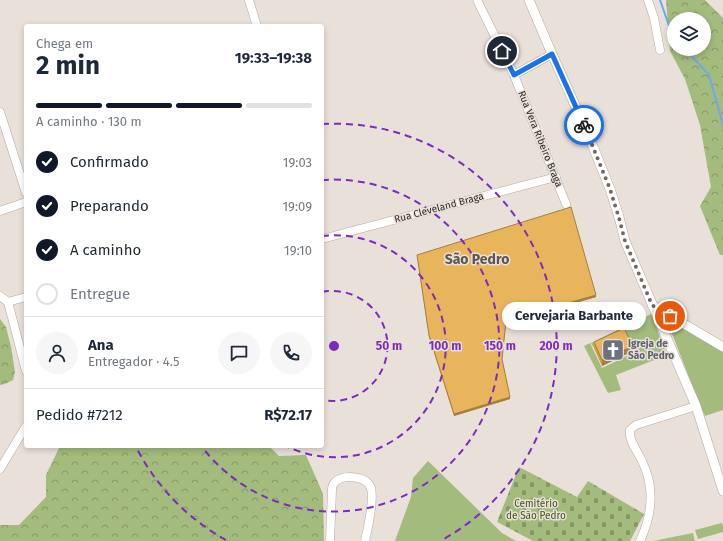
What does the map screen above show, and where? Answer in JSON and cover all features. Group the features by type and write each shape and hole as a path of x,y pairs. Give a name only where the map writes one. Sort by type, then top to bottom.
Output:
{"street":[{"path":"249,0 256,23"},
{"path":"529,0 588,134 610,189 625,241 696,406 722,486"},
{"path":"648,0 654,18 660,50"},
{"name":"Rua Vera Ribeiro Braga","path":"478,2 514,75 566,204"},
{"path":"514,75 552,54"},
{"path":"0,112 24,187"},
{"name":"Rua Cleveland Braga","path":"324,239 556,177"},
{"path":"0,211 24,203"},
{"path":"0,296 8,302 24,363"},
{"path":"8,302 24,298"},
{"path":"652,305 723,348"},
{"path":"640,541 646,528 650,510 650,482 647,471 630,437 630,430 636,425 696,406"},
{"path":"0,469 24,429"},
{"path":"330,541 333,485 336,481 348,478 363,480 368,483 371,489 372,497 366,541"}],"green space":[{"path":"666,0 705,0 723,18 723,255 720,255 700,206 711,187 700,125 685,79 673,56 711,56 711,12 667,13"},
{"path":"651,314 667,355 616,375 621,390 608,393 584,346 590,343 602,368 635,352 625,332 593,347 591,343"},
{"path":"666,318 723,351 723,410 705,416"},
{"path":"0,319 6,327 15,372 13,380 0,385"},
{"path":"59,448 271,448 279,456 306,455 323,494 324,541 0,541 0,525 19,525 46,497 46,475"},
{"path":"428,461 502,533 516,541 395,541 411,497 413,478"},
{"name":"Cemitério de São Pedro","path":"519,467 577,497 588,481 644,514 630,541 533,541 497,522"},
{"path":"722,523 723,532 698,539 695,530"},
{"path":"693,533 695,541 653,541"}],"building":[{"path":"571,207 596,295 506,321 502,359 510,397 454,414 429,335 417,255"},
{"name":"Igreja de São Pedro","path":"624,328 633,346 602,360 594,342"}],"waterway":[{"path":"660,0 667,20"},
{"path":"691,56 709,75 723,125"}],"way so far":[{"path":"584,125 610,189 625,241 652,305 670,316"}],"place":[{"name":"Cervejaria Barbante","path":"670,316"},
{"name":"Igreja de São Pedro","path":"613,350"}],"district":[{"name":"São Pedro","path":"477,259"}],"route":[{"path":"502,51 514,75 552,54 584,125"}]}
